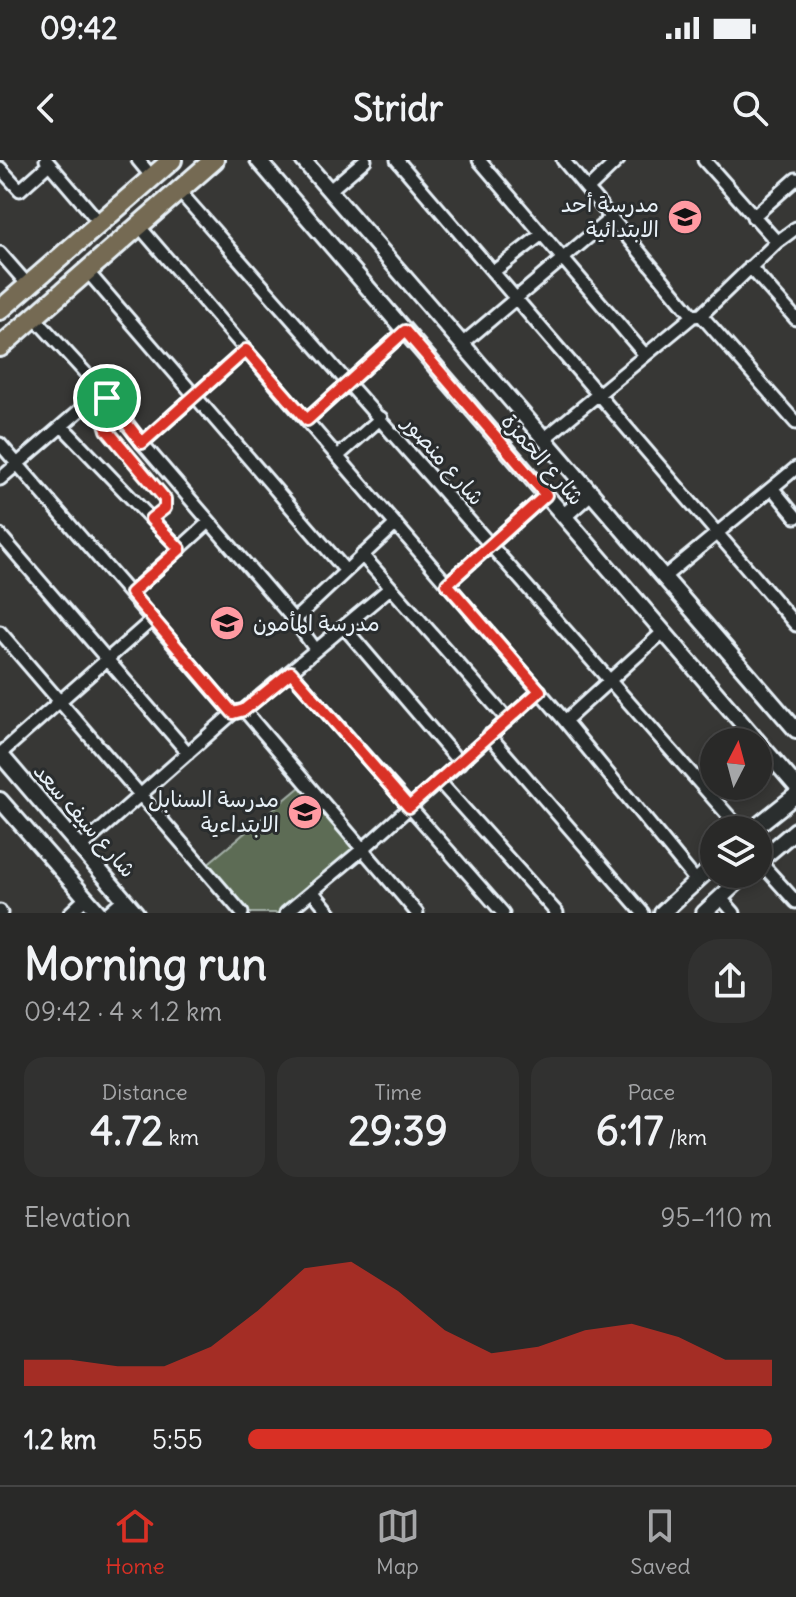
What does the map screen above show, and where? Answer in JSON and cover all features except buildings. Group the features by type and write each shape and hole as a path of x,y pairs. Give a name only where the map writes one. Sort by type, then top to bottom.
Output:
{"main road":[{"path":"0,310 172,160"},
{"path":"0,347 214,160"}],"street":[{"path":"138,160 152,177"},
{"name":"شارع الحمزة","path":"258,160 796,786"},
{"name":"شارع الحمزة","path":"303,160 796,730"},
{"path":"330,190 365,160"},
{"path":"397,160 796,625"},
{"path":"479,160 645,355"},
{"path":"563,160 697,315 796,423"},
{"path":"588,189 618,160"},
{"path":"704,160 777,242"},
{"path":"0,168 20,190 47,162 100,223"},
{"path":"753,217 796,179"},
{"name":"شارع منصور","path":"179,191 729,816"},
{"path":"462,344 612,217"},
{"path":"139,226 540,691 697,882"},
{"path":"544,439 697,315 796,228"},
{"path":"493,272 542,234"},
{"path":"0,253 28,285"},
{"path":"750,267 796,319"},
{"path":"87,271 345,570"},
{"path":"34,317 104,395 316,650"},
{"path":"307,420 405,331"},
{"path":"142,443 246,350"},
{"path":"0,479 104,395"},
{"path":"338,456 381,418"},
{"path":"62,426 180,549"},
{"path":"0,444 153,619 364,848 417,913"},
{"path":"664,577 796,468"},
{"path":"773,489 796,517"},
{"path":"564,516 591,492"},
{"path":"447,584 546,495"},
{"path":"131,593 209,522"},
{"path":"294,620 396,524"},
{"path":"0,535 188,753"},
{"path":"362,555 507,719"},
{"path":"79,849 188,753 291,672 390,588"},
{"path":"0,754 153,619"},
{"path":"344,627 460,763"},
{"path":"0,632 242,913"},
{"path":"565,721 663,632"},
{"path":"291,672 503,913"},
{"path":"286,913 540,691"},
{"path":"489,735 643,913"},
{"name":"شارع سيف سعد","path":"0,754 136,913"},
{"path":"438,780 557,913"},
{"path":"770,816 796,795"},
{"path":"0,800 99,913"},
{"path":"772,850 796,830"},
{"path":"772,877 796,902"},
{"path":"662,913 700,879"},
{"path":"704,913 731,888"},
{"path":"312,891 330,913"},
{"path":"70,913 86,898"},
{"path":"721,898 734,913"},
{"path":"110,913 125,900"}],"lane":[{"path":"104,395 103,417 107,430 165,499 165,508 151,519"}],"green space":[{"path":"306,782 364,848 286,913 243,913 205,866"}],"place":[{"name":"مدرسة أحد الابتدائية","path":"685,217"},
{"name":"مدرسة المأمون","path":"227,623"},
{"name":"مدرسة السنابل الابتداءية","path":"305,812"}],"route":[{"path":"405,331 546,495 447,584 540,691 409,807 291,672 244,710 233,713 131,593 180,549 151,519 165,508 165,499 107,430 103,417 107,398 142,443 246,350 307,420 405,331"}]}
